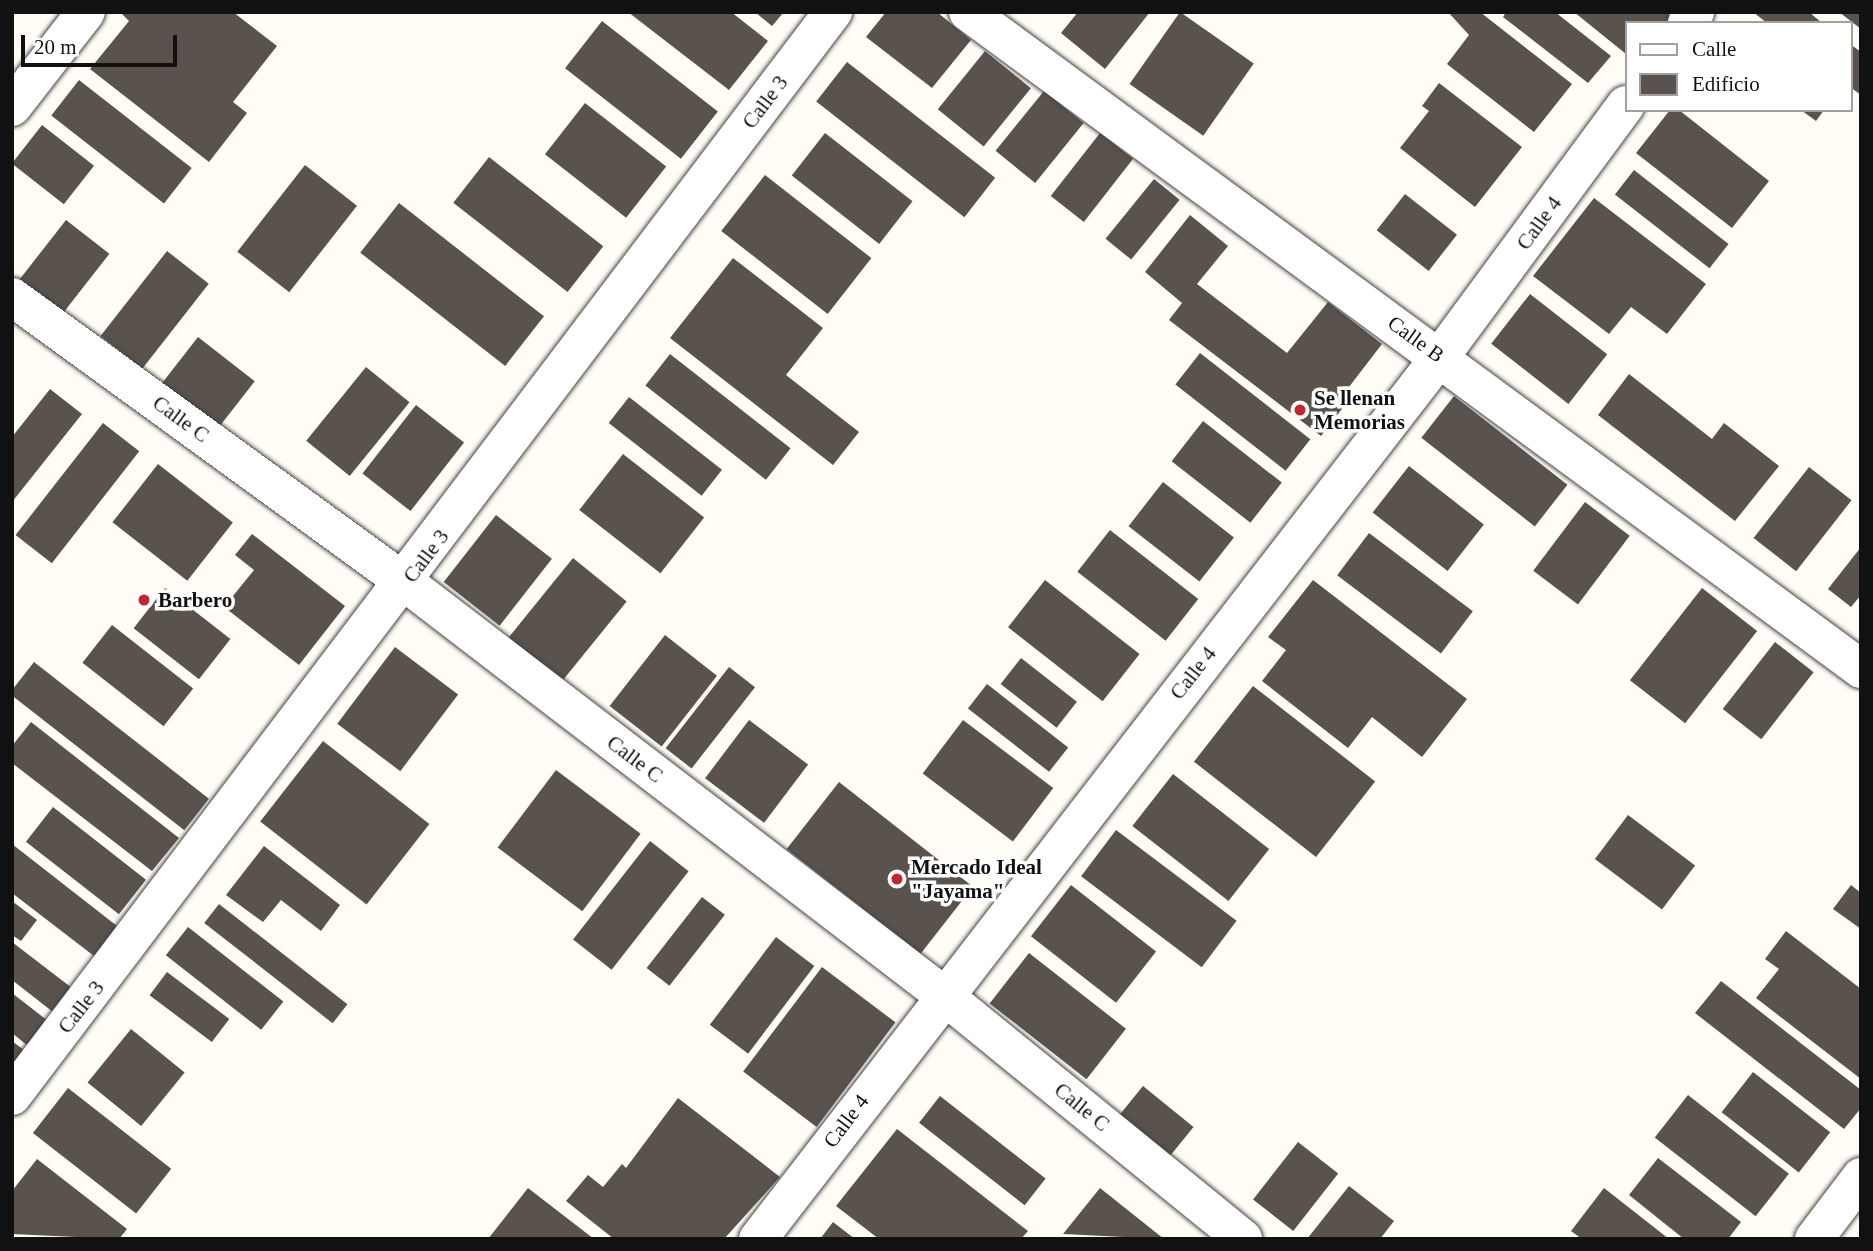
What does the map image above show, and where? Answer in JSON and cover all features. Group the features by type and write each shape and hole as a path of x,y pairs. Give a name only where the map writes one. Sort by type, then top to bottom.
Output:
{"street":[{"path":"12,107 86,12"},
{"name":"Calle 3","path":"12,1096 406,583 833,12"},
{"name":"Calle B","path":"968,12 1861,669"},
{"name":"Calle 4","path":"758,1239 942,994 1440,357 1624,108"},
{"name":"Calle C","path":"12,297 406,583 942,994 1243,1239"},
{"path":"1814,1239 1861,1177"}],"building":[{"path":"120,12 233,12 277,46 233,102 247,113 209,162 90,69 129,21"},
{"path":"628,12 731,12 768,41 729,90"},
{"path":"755,12 784,12 772,26"},
{"path":"886,12 937,12 971,40 932,88 866,37"},
{"path":"1078,12 1150,12 1105,69 1061,33"},
{"path":"1180,12 1254,64 1203,136 1130,84"},
{"path":"1448,12 1480,12 1572,84 1534,132 1447,64 1469,35"},
{"path":"1506,12 1555,12 1611,56 1588,83 1503,17"},
{"path":"1574,12 1666,12 1672,17 1669,21 1624,21 1624,52"},
{"path":"1753,12 1809,12 1820,21 1764,21"},
{"path":"1839,12 1861,12 1861,29"},
{"path":"602,21 718,112 681,159 565,68"},
{"path":"1852,45 1861,52 1861,95 1852,88"},
{"path":"985,51 1031,88 984,146 938,109"},
{"path":"847,62 995,178 964,217 816,101"},
{"path":"79,80 192,168 164,204 51,115"},
{"path":"1439,83 1522,147 1475,207 1400,148 1429,111 1422,106"},
{"path":"1044,91 1084,123 1035,183 996,151"},
{"path":"585,103 666,166 626,218 545,154"},
{"path":"1668,112 1682,112 1769,181 1732,228 1636,153"},
{"path":"1804,112 1823,112 1816,121"},
{"path":"42,125 94,166 64,204 12,164"},
{"path":"825,133 912,201 879,244 792,176"},
{"path":"1100,133 1133,159 1084,222 1051,196"},
{"path":"489,157 603,246 568,292 453,203"},
{"path":"305,165 357,206 289,292 237,252"},
{"path":"1634,170 1729,244 1709,268 1615,194"},
{"path":"765,175 871,258 828,314 721,231"},
{"path":"1154,179 1180,200 1131,260 1106,239"},
{"path":"1405,194 1457,235 1429,271 1377,230"},
{"path":"1594,198 1706,284 1667,334 1631,307 1609,334 1533,276"},
{"path":"399,203 544,316 505,366 360,253"},
{"path":"1190,215 1228,246 1197,284 1287,353 1328,302 1382,344 1342,396 1348,401 1321,436 1169,320 1182,303 1145,272"},
{"path":"66,220 109,254 61,316 17,282"},
{"path":"167,251 209,284 142,369 101,336"},
{"path":"733,258 823,328 786,375 859,432 833,465 670,338"},
{"path":"1530,294 1607,354 1568,404 1491,344"},
{"path":"198,337 255,381 215,432 159,387"},
{"path":"1200,353 1310,439 1286,471 1175,385"},
{"path":"670,354 791,448 766,480 645,386"},
{"path":"366,367 410,402 350,476 306,441"},
{"path":"1629,374 1712,439 1724,423 1779,466 1735,521 1598,415"},
{"path":"50,389 82,414 12,502 12,437"},
{"path":"1454,396 1567,485 1535,526 1421,438"},
{"path":"629,397 722,470 702,496 609,423"},
{"path":"416,405 464,443 411,511 362,474"},
{"path":"1203,421 1282,483 1250,523 1172,461"},
{"path":"103,423 139,451 52,563 16,535"},
{"path":"623,454 704,517 660,573 579,510"},
{"path":"158,464 233,522 187,581 112,522"},
{"path":"1409,466 1484,524 1448,571 1373,512"},
{"path":"1809,467 1852,500 1796,571 1754,538"},
{"path":"1163,482 1234,537 1199,582 1129,526"},
{"path":"1585,502 1630,536 1578,604 1533,571"},
{"path":"496,515 552,559 500,626 444,582"},
{"path":"1110,530 1198,599 1166,641 1077,572"},
{"path":"1369,533 1473,611 1441,654 1337,575"},
{"path":"252,534 345,606 299,665 224,607 254,570 235,555"},
{"path":"1861,547 1861,595 1851,607 1828,589"},
{"path":"573,558 627,601 562,681 509,637"},
{"path":"1045,580 1140,654 1103,701 1008,627"},
{"path":"1313,580 1467,699 1422,757 1372,717 1348,748 1262,681 1286,650 1268,637"},
{"path":"165,588 230,639 199,679 134,628"},
{"path":"1702,588 1757,631 1685,723 1630,680"},
{"path":"112,625 193,688 164,726 82,663"},
{"path":"665,635 717,676 662,747 610,706"},
{"path":"1775,642 1814,672 1761,739 1723,709"},
{"path":"395,647 458,695 400,771 337,724"},
{"path":"1021,658 1077,702 1057,728 1001,684"},
{"path":"34,662 209,799 184,830 12,696 12,690"},
{"path":"729,667 755,687 692,768 666,748"},
{"path":"987,684 1068,747 1049,772 968,708"},
{"path":"1253,686 1375,781 1316,857 1194,762"},
{"path":"749,720 808,765 764,823 705,778"},
{"path":"963,720 1053,788 1013,842 923,774"},
{"path":"31,722 179,838 152,871 12,763 12,746"},
{"path":"323,741 429,824 367,904 260,821"},
{"path":"556,770 641,834 582,911 498,847"},
{"path":"1173,774 1269,849 1229,901 1132,826"},
{"path":"839,782 973,887 921,954 787,849"},
{"path":"53,807 146,880 119,914 26,842"},
{"path":"1628,815 1695,866 1662,909 1595,859"},
{"path":"1116,830 1237,921 1202,967 1081,876"},
{"path":"650,841 689,871 612,970 573,940"},
{"path":"12,844 117,926 94,956 12,893"},
{"path":"264,846 340,905 321,931 281,900 263,922 226,895"},
{"path":"1071,885 1156,951 1116,1003 1031,936"},
{"path":"1851,885 1861,893 1861,929 1833,909"},
{"path":"702,897 725,915 669,986 647,968"},
{"path":"12,901 37,920 21,941 12,935"},
{"path":"219,904 347,1004 333,1023 204,923"},
{"path":"188,927 283,1001 261,1030 166,955"},
{"path":"1786,931 1861,989 1861,1079 1756,998 1779,969 1765,959"},
{"path":"776,937 814,966 748,1054 710,1025"},
{"path":"12,942 72,988 53,1012 12,980"},
{"path":"1029,953 1126,1029 1087,1079 990,1003"},
{"path":"822,967 895,1022 817,1127 743,1072"},
{"path":"167,972 229,1019 212,1042 150,995"},
{"path":"1721,981 1861,1090 1861,1108 1844,1129 1695,1013"},
{"path":"12,993 48,1021 28,1046 12,1033"},
{"path":"131,1029 185,1072 141,1126 88,1083"},
{"path":"12,1041 24,1050 12,1065"},
{"path":"1753,1072 1830,1132 1799,1173 1722,1112"},
{"path":"1143,1086 1194,1127 1168,1158 1118,1117"},
{"path":"68,1088 171,1169 136,1214 33,1133"},
{"path":"1688,1095 1789,1174 1756,1216 1655,1138"},
{"path":"940,1096 1046,1178 1025,1205 919,1123"},
{"path":"678,1098 780,1177 724,1239 614,1239 566,1201 588,1175 603,1187 622,1164 626,1168"},
{"path":"897,1129 1028,1231 1021,1239 879,1239 836,1206"},
{"path":"1298,1142 1338,1173 1293,1231 1253,1200"},
{"path":"1658,1158 1741,1222 1728,1239 1684,1239 1629,1195"},
{"path":"37,1159 127,1229 119,1239 12,1234 12,1191"},
{"path":"1349,1186 1394,1221 1380,1239 1307,1239"},
{"path":"528,1188 594,1239 488,1239"},
{"path":"1100,1188 1164,1239 1063,1234"},
{"path":"1604,1188 1669,1239 1582,1239 1571,1231"},
{"path":"833,1222 855,1239 820,1239"}],"place":[{"name":"Se llenan Memorias","path":"1300,410"},
{"name":"Barbero","path":"144,600"},
{"name":"Mercado Ideal \"Jayama\"","path":"897,879"}]}
